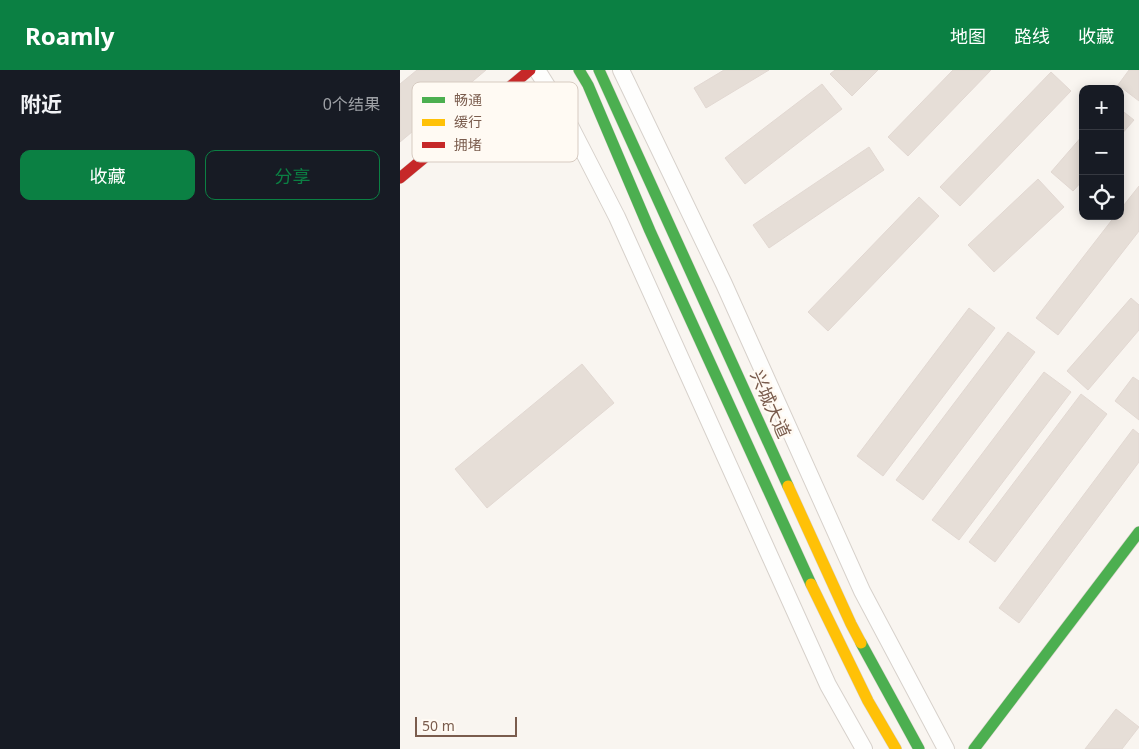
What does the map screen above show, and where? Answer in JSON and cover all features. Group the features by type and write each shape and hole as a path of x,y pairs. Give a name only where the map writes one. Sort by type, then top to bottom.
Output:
{"main road":[{"path":"516,82 530,70"},
{"path":"579,70 588,85 650,231 798,560 868,700 896,749"},
{"name":"兴城大道","path":"600,70 851,624 919,749"},
{"path":"400,178 419,162"},
{"path":"974,749 1139,532"}],"street":[{"path":"537,70 544,82"},
{"path":"621,70 724,284 862,591 946,749"},
{"path":"578,141 618,217 828,685 864,749"}],"building":[{"path":"417,70 486,70 472,82 412,82 412,132 400,142 400,84"},
{"path":"724,70 769,70 706,108 694,88"},
{"path":"835,70 878,70 852,96 830,74"},
{"path":"953,70 991,70 908,156 888,137"},
{"path":"1129,70 1139,70 1139,101 1124,90 1124,85 1118,85"},
{"path":"1051,72 1071,91 960,206 940,187"},
{"path":"822,84 842,109 745,184 725,158"},
{"path":"1124,112 1134,120 1124,131"},
{"path":"1079,140 1079,184 1073,191 1051,172"},
{"path":"869,147 884,170 769,248 753,225"},
{"path":"1038,179 1064,207 994,272 968,245"},
{"path":"1139,186 1139,231 1058,335 1036,318 1112,220 1124,220 1124,205"},
{"path":"919,197 939,216 828,331 808,312"},
{"path":"1131,298 1139,305 1139,330 1088,390 1067,371"},
{"path":"969,308 995,328 883,476 857,456"},
{"path":"1008,332 1035,352 923,500 896,480"},
{"path":"582,364 614,403 487,508 455,469"},
{"path":"1044,372 1071,392 959,540 932,520"},
{"path":"1133,377 1139,381 1139,420 1115,401"},
{"path":"1081,394 1107,414 995,562 969,542"},
{"path":"1133,429 1139,434 1139,462 1019,623 999,608"},
{"path":"1116,709 1139,727 1122,749 1085,749"}],"traffic: fast":[{"path":"579,70 588,85 650,231 811,584"},
{"path":"599,70 788,486"},
{"path":"974,749 1139,532"},
{"path":"861,643 919,749"}],"traffic: slow":[{"path":"788,486 861,643"},
{"path":"811,584 868,701 896,749"}],"traffic: jam":[{"path":"516,82 530,70"},
{"path":"400,178 419,162"}]}
